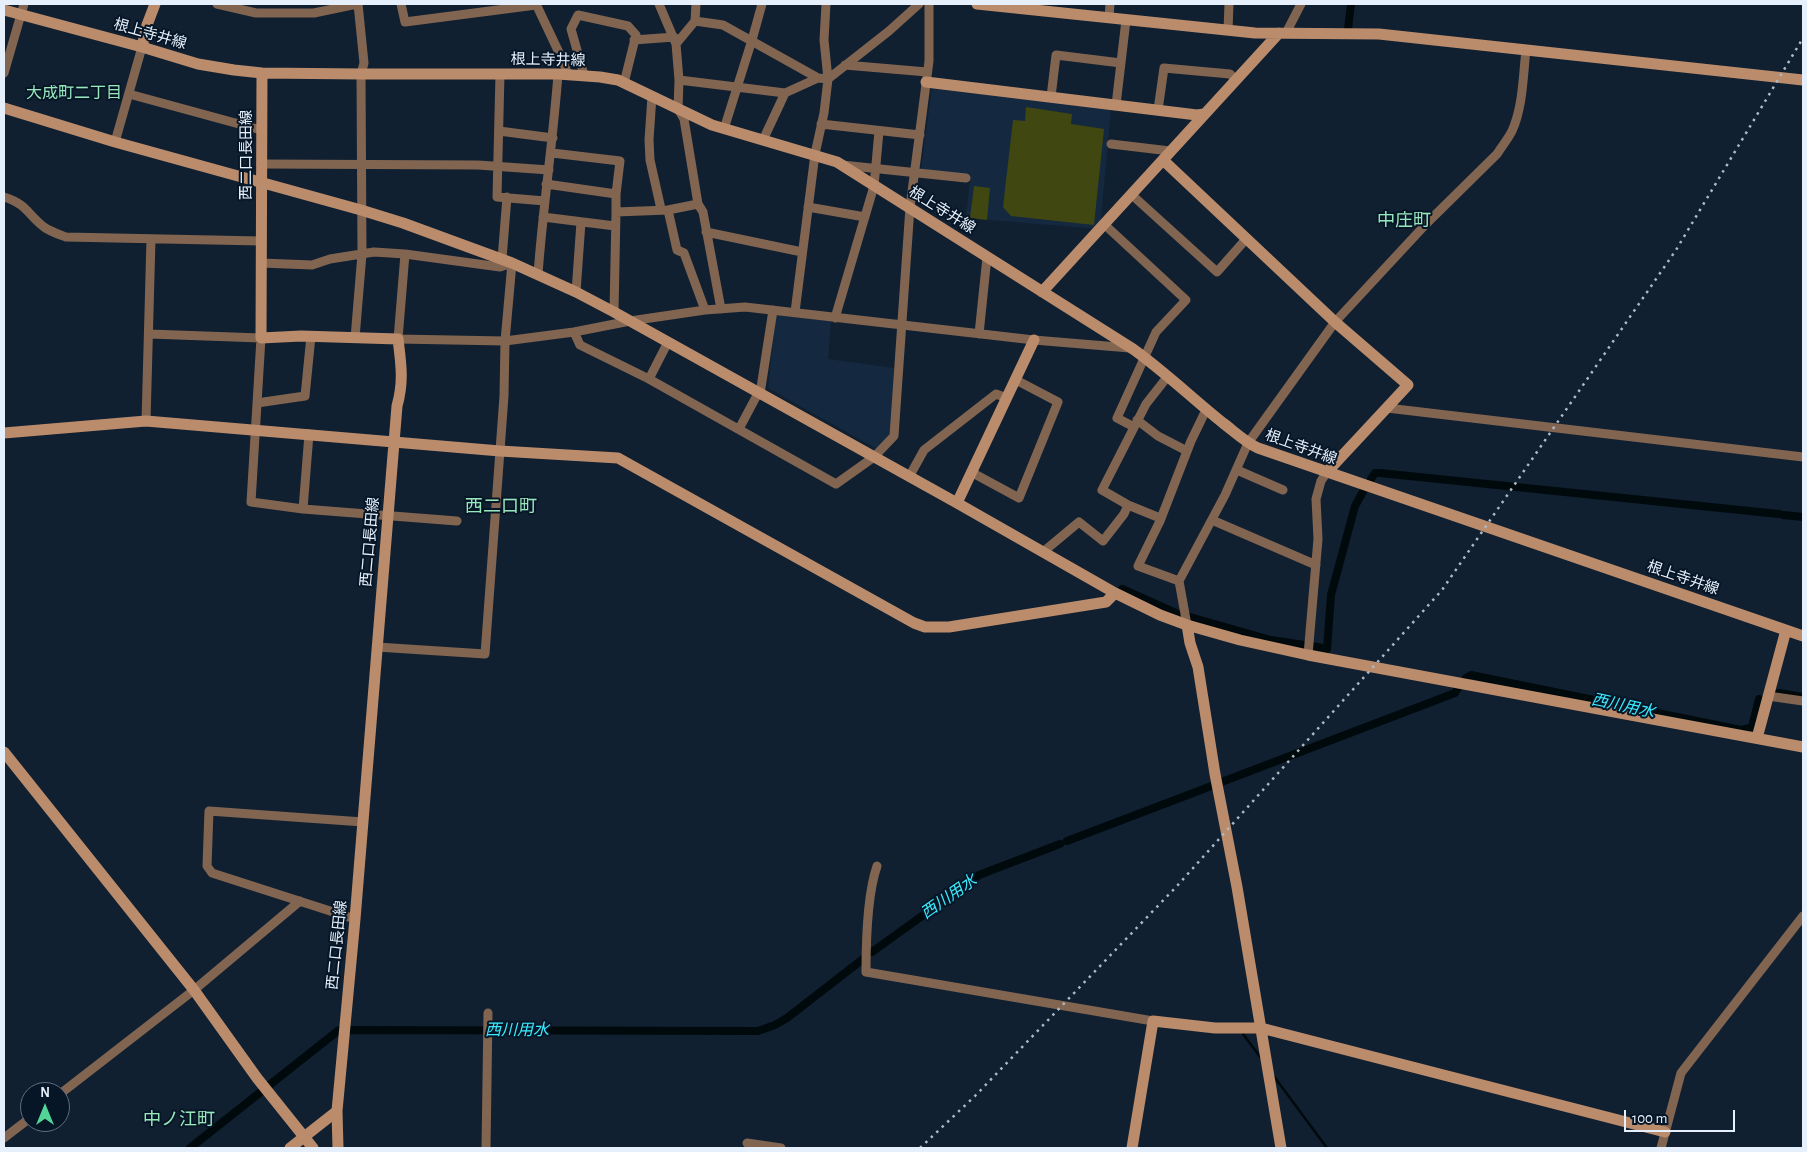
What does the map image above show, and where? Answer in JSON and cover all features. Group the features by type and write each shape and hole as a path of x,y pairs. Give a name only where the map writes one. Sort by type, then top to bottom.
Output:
{"street":[{"path":"115,142 147,25 155,4"},
{"path":"217,4 256,13 314,13 358,4 364,63 361,74 362,254 354,338"},
{"path":"401,4 405,22 536,4 563,61 563,75 546,184 538,274"},
{"path":"659,4 675,40 679,80 678,109 684,119 698,204 703,212 721,309"},
{"path":"634,40 675,40 695,22 696,4"},
{"path":"724,129 762,4"},
{"path":"795,312 815,154 822,124 826,4"},
{"path":"679,80 785,93 823,78 845,65 919,4"},
{"path":"574,332 580,345 649,379 836,484 874,457 894,436 910,207 927,77 929,4"},
{"path":"976,4 1255,33 1379,34 1803,80"},
{"path":"1109,18 1110,4"},
{"path":"1228,30 1229,4"},
{"path":"1042,292 1204,114 1283,33 1301,4"},
{"path":"4,73 22,9"},
{"name":"根上寺井線","path":"4,10 22,9 198,64 262,73 584,75 609,78 624,83 724,129 815,154 837,162 1133,349 1168,376 1206,410 1248,443 1258,448 1803,636"},
{"path":"584,75 571,29 578,15 628,26 636,35 624,83"},
{"path":"1116,106 1126,20"},
{"path":"695,22 723,25 823,78"},
{"path":"1282,1148 1238,887 1215,774 1198,667 1190,643 1179,581 1237,470 1248,443 1335,322 1426,224 1497,154 1505,143 1512,131 1519,110 1526,50"},
{"path":"1051,98 1056,55 1121,63"},
{"path":"845,65 1051,98 1197,115 1204,114"},
{"path":"1158,110 1164,68 1230,74 1236,80"},
{"name":"西二口長田線","path":"261,338 262,73"},
{"path":"500,74 497,197 545,201"},
{"path":"763,140 785,93"},
{"path":"129,94 261,130"},
{"path":"652,96 649,140 650,160 677,250 684,253 705,310"},
{"path":"4,108 115,142 403,223 538,274 614,312 1115,593 1160,615 1187,625 1240,640 1308,655 1803,747"},
{"path":"822,124 920,135"},
{"path":"499,131 553,138"},
{"path":"836,318 874,186 879,131"},
{"path":"1111,144 1167,156 1246,238 1335,322 1408,385 1327,472 1321,481 1316,499 1318,540 1308,655"},
{"path":"552,153 620,160 616,194 614,312"},
{"path":"261,164 498,166 549,170"},
{"path":"842,165 966,178"},
{"path":"546,184 616,194"},
{"path":"1132,195 1217,272 1246,238"},
{"path":"4,197 15,200 26,208 43,226 54,233 66,237 261,241"},
{"path":"377,647 485,654 504,396 507,197"},
{"path":"616,212 664,210 698,204"},
{"path":"808,206 865,217"},
{"path":"543,217 615,226"},
{"path":"576,292 582,222"},
{"path":"1105,225 1186,300 1156,332 1117,418 1136,423 1187,450"},
{"path":"706,232 802,252"},
{"path":"146,421 151,238"},
{"path":"261,263 312,265 330,259 374,252 405,254 500,267 507,261"},
{"path":"398,339 405,254"},
{"path":"979,334 987,257"},
{"path":"149,334 261,338 311,336 505,341 574,332 630,321 705,310 745,307 901,326 1133,349"},
{"path":"739,429 760,394 773,310"},
{"path":"257,403 305,396 311,336"},
{"path":"261,338 251,502 303,509 457,521"},
{"name":"西二口長田線","path":"338,1148 341,1066 355,919 397,406 402,389 398,339"},
{"path":"957,503 1034,340"},
{"path":"649,379 668,342"},
{"path":"1160,518 1128,505 1102,490 1146,404 1168,376"},
{"path":"971,472 1019,498 1058,402 1016,380"},
{"path":"909,477 924,450 996,394 1007,398"},
{"path":"1388,408 1803,457"},
{"path":"1179,581 1138,566 1206,410"},
{"path":"4,433 146,421 500,451 618,458 797,559 914,623 925,627 949,627 1106,602 1115,593"},
{"path":"303,509 309,434"},
{"path":"1237,470 1283,490"},
{"path":"1043,552 1079,522 1103,541 1124,514 1128,505"},
{"path":"1212,520 1316,565"},
{"path":"1756,738 1786,630"},
{"path":"1768,696 1803,701"},
{"path":"4,752 194,990 257,1078 313,1148"},
{"path":"355,919 212,873 207,866 209,811 363,822"},
{"path":"877,866 872,879 866,972 1154,1021 1215,1028 1261,1028 1665,1132"},
{"path":"70,1086 194,990 300,901"},
{"path":"1661,1148 1681,1073 1803,916"},
{"path":"486,1148 488,1013"},
{"path":"1132,1148 1154,1021"},
{"path":"290,1148 338,1111"},
{"path":"4,1138 20,1126"},
{"path":"747,1143 781,1148"}],"shaded area":[{"path":"932,87 1111,109 1100,229 966,218 970,177 921,170"},
{"path":"776,315 831,321 828,359 894,368 891,435 877,449 768,388"}],"green space":[{"path":"1026,107 1072,114 1071,124 1104,129 1094,225 1011,216 1003,207 1013,120 1025,121"},
{"path":"974,186 990,188 987,220 970,218"}],"waterway":[{"path":"1348,29 1351,4"},
{"path":"1371,479 1375,473 1380,473 1779,514"},
{"path":"1312,646 1327,649 1331,595 1355,506 1364,490"},
{"path":"1783,515 1803,517"},
{"path":"1122,589 1178,614"},
{"path":"1190,617 1271,640 1304,645"},
{"name":"西川用水","path":"1466,678 1471,675 1741,730 1752,727 1759,699"},
{"name":"西川用水","path":"1219,783 1455,693 1458,688"},
{"name":"西川用水","path":"1779,693 1803,697"},
{"name":"西川用水","path":"1067,841 1214,785"},
{"name":"西川用水","path":"872,952 979,875 1060,844"},
{"name":"西川用水","path":"190,1148 339,1030 758,1031 787,1018 863,959"},
{"path":"1243,1034 1261,1058"},
{"path":"1273,1075 1327,1148"}],"railway":[{"path":"920,1148 975,1096 1177,886 1442,590 1676,250 1803,38"}],"district":[{"name":"大成町二丁目","path":"74,93"},
{"name":"中庄町","path":"1404,221"},
{"name":"西二口町","path":"501,507"},
{"name":"中ノ江町","path":"179,1120"}]}
